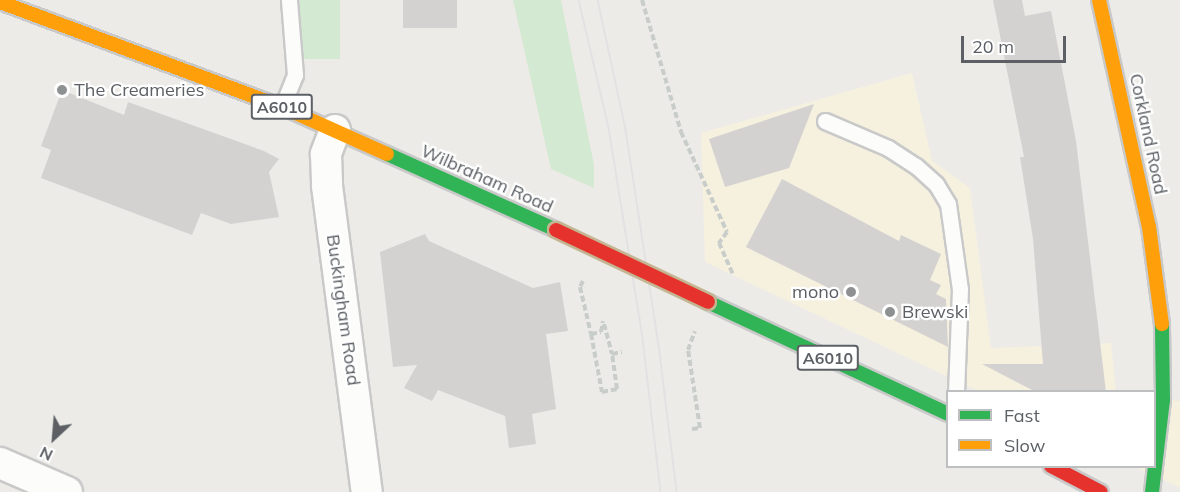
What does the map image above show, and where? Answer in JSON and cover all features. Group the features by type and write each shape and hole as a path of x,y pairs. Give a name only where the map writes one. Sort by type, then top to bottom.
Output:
{"main road":[{"name":"Corkland Road","path":"1099,0 1149,226 1162,312 1163,400 1156,459"},
{"name":"Wilbraham Road","path":"0,2 282,106 556,230 946,413"},
{"path":"1056,468 1101,492"},
{"name":"Corkland Road","path":"1152,492 1155,468"}],"street":[{"name":"Buckingham Road","path":"334,130 326,154 327,186 368,492"},
{"path":"0,463 67,492"}],"lane":[{"path":"46,19 54,0"},
{"path":"282,106 295,75 289,0"},
{"path":"825,121 888,148 916,166 936,184 948,204 960,289 956,390"}],"path":[{"path":"642,0 681,132 726,232 718,243 733,270 733,285 725,310"},
{"path":"584,278 580,287 602,392 617,390 612,354 603,321 602,332 591,334"},
{"path":"692,429 700,428 688,350 696,331"},
{"path":"612,354 622,352"}],"shaded area":[{"path":"912,73 932,161 970,188 991,348 1111,343 1116,390 976,390 705,262 701,133"},
{"path":"1156,399 1180,401 1180,488 1138,468 1156,468"}],"green space":[{"path":"297,0 340,0 340,59 297,59"},
{"path":"513,0 561,0 594,165 594,188 551,169"}],"building":[{"path":"403,0 457,0 457,28 403,28"},
{"path":"993,0 1022,0 1025,16 1051,11 1076,141 1106,390 1032,390 982,364 1043,364 1033,239 1020,157 1024,157"},
{"path":"62,90 124,115 128,102 264,151 279,159 269,172 279,217 231,224 201,213 192,235 41,178 51,150 41,146"},
{"path":"814,104 789,168 725,187 709,139"},
{"path":"782,179 899,241 901,235 941,254 930,280 941,285 936,294 946,299 948,347 746,247"},
{"path":"425,234 429,241 533,288 560,282 568,331 546,334 556,409 532,414 536,444 509,448 505,416 438,390 432,401 404,388 417,365 393,367 380,252"}],"tram line":[{"path":"579,0 609,128 643,339 661,492"},
{"path":"598,0 626,130 659,345 677,492"}],"traffic: fast":[{"path":"387,154 556,230"},
{"path":"708,302 946,413"},
{"path":"1156,459 1163,400 1162,324"},
{"path":"1152,492 1155,468"}],"traffic: slow":[{"path":"1099,0 1149,227 1162,324"},
{"path":"0,2 282,107 387,154"}],"traffic: jam":[{"path":"556,230 708,302"},
{"path":"1055,468 1101,492"}],"place":[{"name":"The Creameries","path":"62,90"},
{"name":"mono","path":"851,292"},
{"name":"Brewski","path":"890,312"}]}
